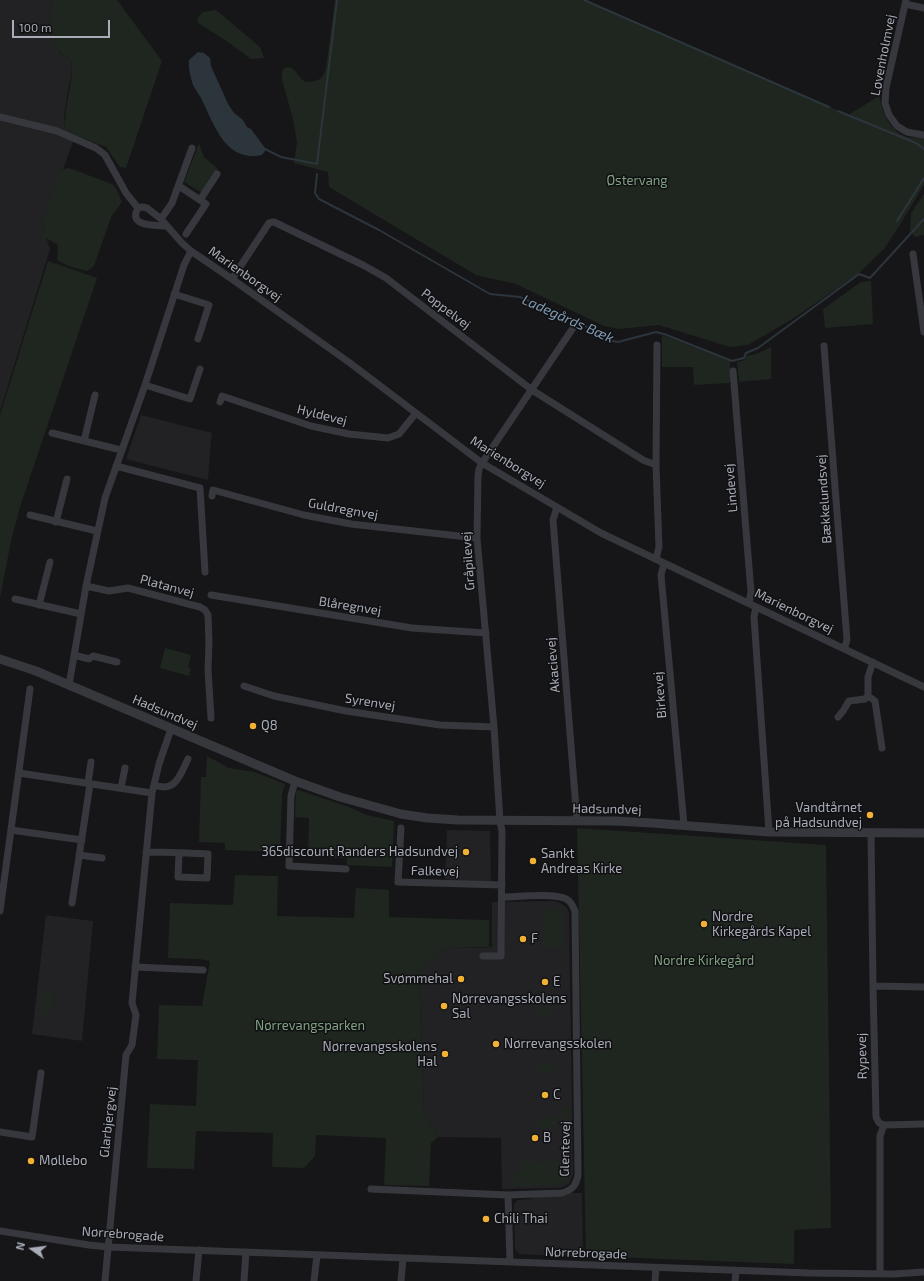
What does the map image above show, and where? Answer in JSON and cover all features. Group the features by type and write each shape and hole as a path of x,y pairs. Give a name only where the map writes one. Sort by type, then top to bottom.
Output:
{"street":[{"name":"Løvenholmvej","path":"924,8 906,2 886,88 885,103 889,115 897,126 907,132 924,135"},
{"path":"0,117 57,131 96,148 105,155 126,193 138,208 136,213 138,221 144,224 166,226"},
{"path":"161,219 172,203 192,148"},
{"path":"200,200 217,174"},
{"path":"179,186 206,204 186,234"},
{"name":"Marienborgvej","path":"138,208 147,208 161,219 182,244 191,251 232,278 350,363 482,463 601,533 924,687"},
{"name":"Poppelvej","path":"232,278 269,223 274,222 363,265 386,278 532,390 643,460 656,465"},
{"path":"69,685 86,586 105,498 145,385 184,264 191,251"},
{"path":"913,254 924,332"},
{"path":"174,294 209,305 198,339"},
{"name":"Gråpilevej","path":"500,821 494,727 477,538 479,469 573,328"},
{"path":"656,559 659,547 656,465 658,345"},
{"name":"Bækkelundsvej","path":"824,346 847,640 844,649"},
{"path":"145,385 190,400 200,370"},
{"name":"Lindevej","path":"733,371 752,592 749,603"},
{"path":"84,441 95,395"},
{"name":"Hyldevej","path":"220,402 222,396 311,426 349,434 388,438 399,434 416,413"},
{"path":"52,433 121,450"},
{"name":"Platanvej","path":"116,466 200,488 204,572"},
{"path":"56,522 67,479"},
{"name":"Guldregnvej","path":"212,496 213,490 304,515 351,524 477,538"},
{"name":"Akacievej","path":"557,507 553,520 577,821"},
{"path":"30,515 97,532"},
{"path":"39,604 50,562"},
{"name":"Birkevej","path":"664,563 661,575 684,826"},
{"name":"Platanvej","path":"86,586 109,591 128,588 200,607 204,610 208,616 208,670 211,718"},
{"name":"Blåregnvej","path":"212,595 412,628 486,633"},
{"path":"15,599 81,614"},
{"path":"756,607 754,617 769,832"},
{"name":"Hadsundvej","path":"0,654 24,666 295,781 340,797 401,814 427,818 500,821 652,823 769,832 924,833"},
{"path":"74,655 88,659 93,656 117,662"},
{"name":"Hadsundvej","path":"0,659 24,666"},
{"path":"868,696 868,677 873,662"},
{"name":"Syrenvej","path":"244,686 274,696 346,711 440,725 494,727"},
{"path":"0,912 30,689"},
{"path":"838,717 849,701 865,699 868,696"},
{"path":"868,696 875,701 882,748"},
{"name":"Glarbjergvej","path":"105,1281 126,1055 132,1045 136,1015 132,1003 152,793 159,764 171,728"},
{"path":"154,785 162,788 174,784 188,759"},
{"path":"72,903 82,840 91,762"},
{"path":"121,788 125,768"},
{"path":"19,773 152,793"},
{"path":"295,781 291,796 289,866 346,869"},
{"path":"483,956 501,956 502,831 500,821"},
{"name":"Falkevej","path":"400,828 398,882 502,885"},
{"path":"11,830 82,840"},
{"name":"Rypevej","path":"871,833 876,1117 879,1123 884,1125"},
{"path":"146,852 179,853 208,854 207,878 178,877 179,853"},
{"path":"79,855 102,858"},
{"name":"Glentevej","path":"502,898 557,896 568,900 573,905 575,911 577,1183 569,1191 562,1193 508,1195"},
{"path":"135,967 203,970"},
{"path":"873,986 924,987"},
{"path":"0,1132 32,1137 40,1074"},
{"path":"880,1273 880,1136 884,1125 924,1124"},
{"path":"371,1189 508,1195 510,1262"},
{"name":"Nørrebrogade","path":"0,1231 108,1247 736,1270 809,1277 880,1273 894,1277 924,1272"},
{"path":"196,1281 199,1250"},
{"path":"244,1281 246,1252"},
{"path":"314,1281 317,1255"},
{"path":"401,1281 403,1258"},
{"path":"654,1281 656,1268"},
{"path":"735,1281 736,1270"}],"shaded area":[{"path":"0,0 53,0 49,26 60,53 71,59 72,68 64,116 65,128 75,135 43,228 50,249 0,411"},
{"path":"198,52 204,53 210,58 211,66 228,104 234,113 243,120 247,127 251,129 265,148 262,155 248,156 238,153 229,147 219,134 194,87 191,77 189,60"},
{"path":"141,415 212,433 208,480 126,459"},
{"path":"447,830 490,831 491,882 445,879"},
{"name":"Nørrevangsskolen","path":"555,901 567,908 569,914 573,1174 569,1184 560,1188 502,1189 501,1138 438,1137 424,1113 419,974 445,948 492,947 492,902"},
{"path":"46,915 93,921 82,1041 32,1034"},
{"path":"582,1193 583,1257 520,1254 515,1249 514,1204 518,1200 532,1199 532,1197"}],"green space":[{"path":"53,0 117,0 162,61 126,168 120,167 106,147 75,135 65,128 72,67 71,59 60,52 55,46 50,34"},
{"name":"Østervang","path":"335,0 587,0 848,115 879,96 887,119 894,129 907,137 924,138 924,185 884,249 858,274 794,318 748,345 730,347 659,325 619,329 604,326 516,284 476,275 329,187 328,172 294,163 297,142 293,119 282,80 282,72 284,68 291,68 302,80 306,82 316,81 323,76 326,68"},
{"path":"216,10 260,47 264,58 251,59 198,23 198,18 203,12"},
{"path":"199,143 204,157 218,169 202,193 184,182"},
{"path":"69,168 112,184 116,188 122,202 111,217 94,266 87,271 68,266 57,260 58,245 43,236 44,217 60,170"},
{"path":"924,194 924,235 915,237 910,231 911,213"},
{"path":"48,261 97,278 20,507 11,541 0,598 0,415"},
{"path":"871,281 873,324 825,328 823,309 861,282"},
{"path":"662,335 730,361 730,383 694,385 693,367 662,367"},
{"path":"771,347 771,379 739,382 737,362 745,360 746,356 756,354"},
{"path":"165,648 191,655 188,667 191,668 189,676 160,668"},
{"path":"207,756 229,768 254,772 285,784 282,794 280,852 225,850 225,843 199,842 201,777 206,777"},
{"path":"298,790 349,807 367,815 394,821 392,867 347,865 347,858 308,857 309,818 295,817 296,792"},
{"name":"Nordre Kirkegård","path":"577,828 826,845 831,1228 794,1230 794,1264 586,1256"},
{"name":"Nørrevangsparken","path":"235,875 278,876 277,916 354,918 356,888 389,890 389,917 489,920 489,947 445,948 419,974 424,1113 438,1137 431,1143 429,1186 384,1185 386,1138 316,1135 315,1156 304,1168 272,1167 273,1133 196,1131 194,1169 147,1168 150,1104 196,1106 198,1060 157,1059 159,1005 202,1006 210,961 199,959 168,958 170,903 233,905"},
{"path":"563,909 564,948 543,948 542,910"},
{"path":"42,991 53,993 50,1015 39,1014"},
{"path":"535,1006 553,1006 553,1015 535,1015"},
{"path":"535,1063 555,1063 555,1071 535,1071"},
{"path":"562,1107 569,1107 569,1132 562,1132"},
{"path":"536,1118 556,1118 556,1128 536,1128"},
{"path":"569,1161 569,1178 562,1185 514,1186 514,1171 522,1171 522,1162"}],"waterway":[{"path":"265,149 281,157 317,164 337,0"},
{"path":"584,0 829,107"},
{"path":"838,111 916,143 924,149"},
{"name":"Ladegårds Bæk","path":"317,174 315,193 319,199 379,230 490,294 520,297 577,322 577,325 584,325 607,340 618,342 656,332 732,361 744,358 746,353 758,348 859,274 870,278 924,219"},
{"path":"897,221 924,178"}],"place":[{"name":"Q8","path":"253,726"},
{"name":"Vandtårnet på Hadsundvej","path":"870,815"},
{"name":"365discount Randers Hadsundvej","path":"466,852"},
{"name":"Sankt Andreas Kirke","path":"533,861"},
{"name":"Nordre Kirkegårds Kapel","path":"704,924"},
{"name":"F","path":"523,939"},
{"name":"Svømmehal","path":"461,979"},
{"name":"E","path":"545,982"},
{"name":"Nørrevangsskolens Sal","path":"444,1006"},
{"name":"Nørrevangsskolen","path":"496,1044"},
{"name":"Nørrevangsskolens Hal","path":"445,1054"},
{"name":"C","path":"545,1095"},
{"name":"B","path":"535,1138"},
{"name":"Møllebo","path":"31,1161"},
{"name":"Chili Thai","path":"486,1219"}]}
